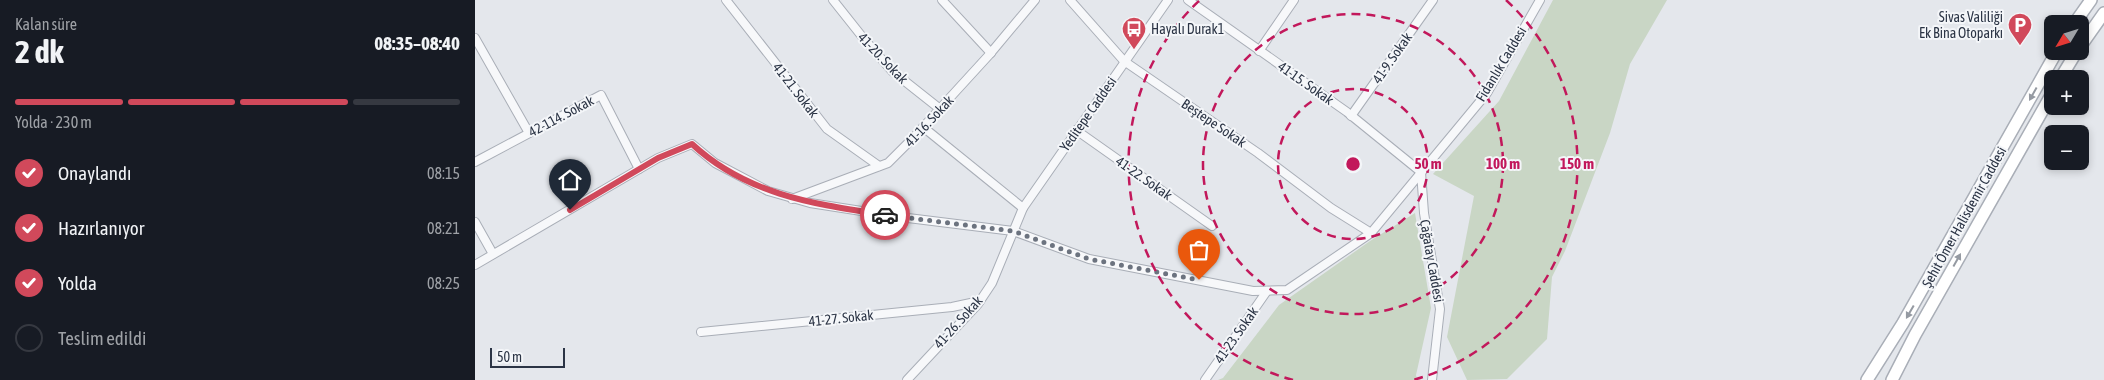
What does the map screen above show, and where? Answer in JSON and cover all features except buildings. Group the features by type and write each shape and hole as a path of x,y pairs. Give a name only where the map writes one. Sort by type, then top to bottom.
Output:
{"main road":[{"path":"2080,15 2091,0"},
{"path":"2089,35 2104,14"},
{"name":"Şehit Ömer Halisdemir Caddesi","path":"1867,380 1903,323 2052,60"},
{"name":"Şehit Ömer Halisdemir Caddesi","path":"1892,380 1915,335 2044,108"}],"street":[{"name":"41-21. Sokak","path":"726,0 827,128 879,166"},
{"name":"41-20. Sokak","path":"833,0 892,71 940,109"},
{"path":"942,0 991,53"},
{"name":"41-16. Sokak","path":"792,198 888,163 991,53 1035,0"},
{"name":"Beştepe Sokak","path":"1069,0 1124,61 1258,153 1331,208 1371,233"},
{"name":"Yeditepe Caddesi","path":"1013,231 1023,208 1168,0"},
{"name":"41-15. Sokak","path":"1188,0 1351,116 1421,172"},
{"path":"1259,50 1294,0"},
{"name":"41-9. Sokak","path":"1351,116 1433,0"},
{"name":"Fidanlık Caddesi","path":"639,169 658,158 692,144 715,163 768,191 810,203 899,217 1013,231 1089,259 1253,291 1287,290 1371,233 1487,93 1539,0"},
{"path":"475,38 529,133"},
{"name":"42-114. Sokak","path":"475,162 601,95 639,169"},
{"path":"923,127 1023,208"},
{"name":"41-22. Sokak","path":"1076,130 1212,226"},
{"path":"475,265 639,169"},
{"name":"Çağatay Caddesi","path":"1421,172 1423,212 1440,309 1432,380"},
{"path":"475,222 493,254"},
{"name":"41-26. Sokak","path":"907,380 979,301 992,283 1013,231"},
{"name":"41-23. Sokak","path":"1205,380 1267,291"},
{"name":"41-27. Sokak","path":"701,332 952,307 979,301"}],"green space":[{"path":"1553,0 1667,0 1630,64 1610,133 1565,251 1552,277 1547,339 1507,379 1467,380 1447,337 1474,196 1433,174 1499,101"},
{"path":"1415,213 1431,308 1416,375 1417,380 1218,380 1223,378 1279,305 1370,241"}],"way so far":[{"path":"885,215 1013,231 1089,259 1199,280"}],"place":[{"name":"Sivas Valiliği Ek Bina Otoparkı","path":"2020,46"},
{"name":"Hayalı Durak1","path":"1134,50"}],"route":[{"path":"570,210 658,158 692,144 715,163 768,191 810,203 885,215"}]}
